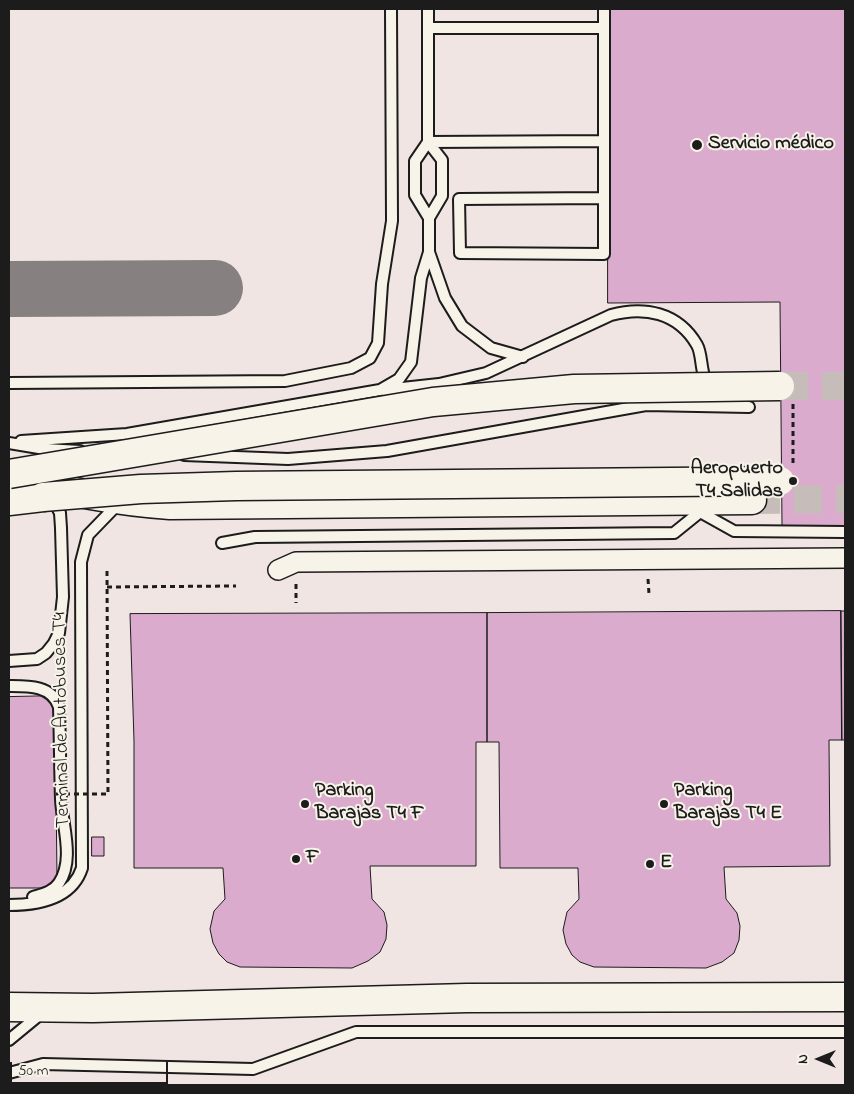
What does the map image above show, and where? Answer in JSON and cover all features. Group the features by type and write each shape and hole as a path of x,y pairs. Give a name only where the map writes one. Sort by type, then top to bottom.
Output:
{"street":[{"path":"9,475 433,402 574,389 787,391"},
{"path":"9,475 46,487 121,502 170,505 752,500"},
{"path":"9,501 92,492 236,486 787,476"},
{"path":"278,570 296,562 845,558"},
{"path":"9,1007 467,998 845,997"}],"lane":[{"path":"9,383 285,381 333,373 350,368 370,358 378,343 382,284 392,221 391,9"},
{"path":"428,9 428,142 415,161 415,195 429,218"},
{"path":"604,9 604,28 604,141 604,198 604,254 460,253 459,199 604,198"},
{"path":"428,28 604,28"},
{"path":"428,142 604,141"},
{"path":"380,390 399,379 411,362 416,338 421,278 429,252 429,218 442,196 442,160 428,142"},
{"path":"429,252 445,298 462,326 491,348 523,357"},
{"path":"9,443 127,434 380,390 459,381 486,373 611,315 627,311 655,311 680,325 697,346 703,372"},
{"path":"9,443 45,449 288,460 387,451 646,405 749,407"},
{"name":"Terminal de Autobuses T4","path":"9,661 37,659 50,648 59,633 63,597 60,513 46,487"},
{"name":"Terminal de Autobuses T4","path":"11,905 53,899 69,891 78,880 82,868 81,562 88,535 121,502"},
{"path":"222,543 254,537 674,533 700,512 734,532 845,532"},
{"name":"Terminal de Autobuses T4","path":"9,686 44,690 57,701 61,803 66,833 65,864 60,882 53,890 11,905"},
{"path":"9,1040 49,1007"},
{"path":"9,1073 42,1064 254,1069 356,1032 845,1032"}],"path":[{"path":"787,391 787,476"},
{"path":"56,794 108,794 107,571"},
{"path":"107,587 236,586"}],"building":[{"path":"608,9 845,9 845,526 782,526 780,302 608,303"},
{"path":"841,611 845,611 845,740 842,740"},
{"name":"Parking Barajas T4 E","path":"841,611 842,740 829,740 830,866 724,867 726,899 737,913 740,926 739,940 734,953 722,962 706,968 594,967 580,962 572,955 566,944 563,930 567,912 579,899 578,868 500,868 499,742 487,742 487,613"},
{"name":"Parking Barajas T4 F","path":"487,613 487,742 476,742 476,866 370,866 372,899 384,912 387,925 386,939 380,952 368,961 352,968 240,967 227,962 219,954 213,943 210,929 214,911 225,899 223,868 134,868 134,741 130,614"},
{"path":"45,696 51,699 55,708 57,877 55,882 46,888 9,888 9,697"},
{"path":"92,837 104,837 104,856 92,856"}],"taxiway":[{"path":"9,289 215,288"}],"tunnel":[{"path":"780,386 845,386"},
{"path":"752,500 845,499"}],"place":[{"name":"Servicio médico","path":"697,145"},
{"name":"Aeropuerto T4 Salidas","path":"793,481"},
{"name":"Parking Barajas T4 F","path":"305,804"},
{"name":"Parking Barajas T4 E","path":"664,804"},
{"name":"F","path":"296,859"},
{"name":"E","path":"650,864"}]}
